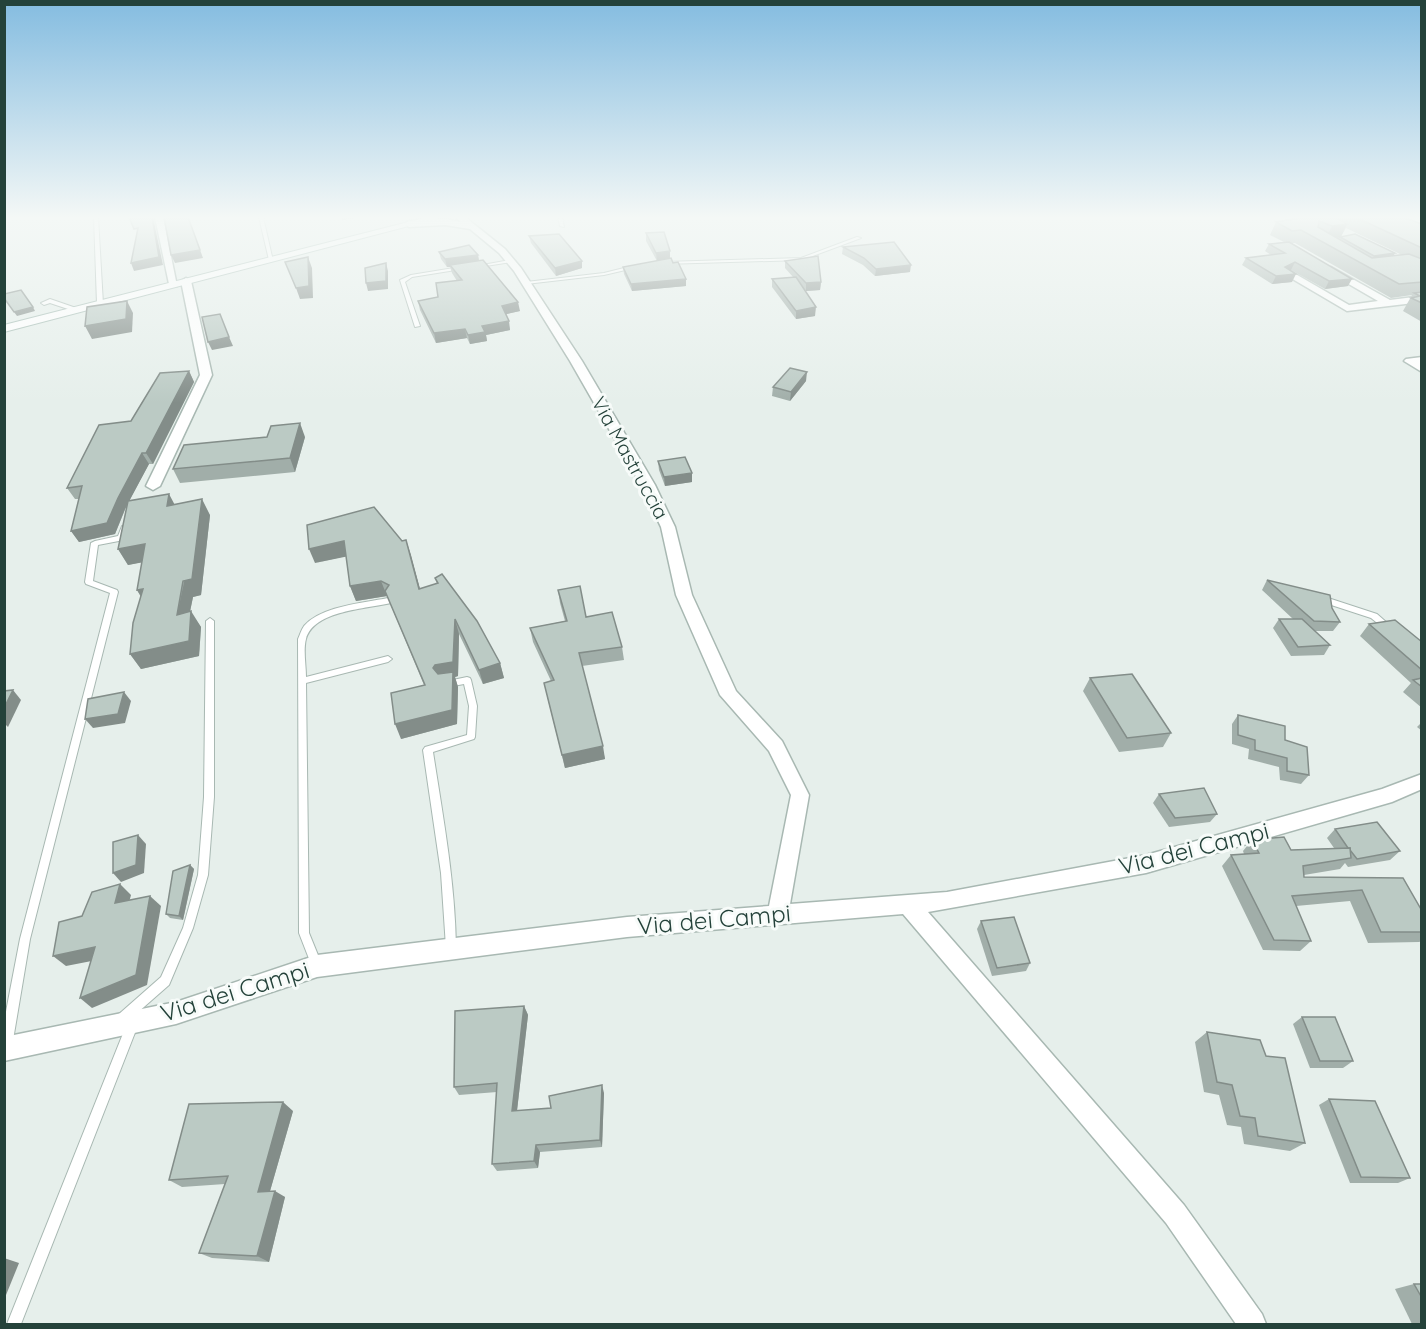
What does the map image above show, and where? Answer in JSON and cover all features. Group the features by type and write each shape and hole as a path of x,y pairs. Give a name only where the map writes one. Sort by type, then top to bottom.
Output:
{"main road":[{"path":"4,328 196,279"}],"street":[{"path":"153,486 206,375 179,279"},
{"name":"Via Mastruccia","path":"523,279 648,485 668,527 684,595 729,695 776,746 800,795 778,915"},
{"path":"1298,279 1347,308 1422,299"},
{"path":"1346,279 1390,304"},
{"path":"1422,360 1410,362 1422,369"},
{"name":"Via dei Campi","path":"5,1049 176,1012 317,966 451,947 627,927 947,901 1146,864 1385,796 1422,781"},
{"path":"908,904 1175,1214 1252,1324"}],"lane":[{"path":"99,279 100,304"},
{"path":"406,279 402,281 417,326"},
{"path":"526,283 557,279"},
{"path":"44,303 50,301 77,310"},
{"path":"5,1049 25,939 114,592 89,582 95,543 121,537 127,519"},
{"path":"1311,597 1374,616 1396,634"},
{"path":"317,966 304,933 302,636 314,620 336,610 388,602"},
{"path":"14,1324 124,1024 165,981 188,928 204,875 209,797 210,621"},
{"path":"302,681 388,659"},
{"path":"444,684 466,680 473,706 471,737 428,750 441,829 451,920 451,947"}],"building":[{"path":"292,279 309,279 309,286 296,288"},
{"path":"366,279 386,279 386,281 366,283"},
{"path":"499,279 518,302 502,306 509,321 482,326 485,332 468,335 465,329 434,333 418,301 438,297 436,283"},
{"path":"629,279 686,279 631,284"},
{"path":"772,279 797,279 816,307 796,311"},
{"path":"802,279 821,279 821,282 806,283"},
{"path":"1325,279 1352,279 1329,281"},
{"path":"1390,279 1422,279 1422,282 1399,284"},
{"path":"21,290 33,307 14,312 4,298 4,294"},
{"path":"1422,292 1422,303 1411,298 1420,296 1414,293"},
{"path":"127,301 126,319 85,326 87,307"},
{"path":"220,314 229,337 208,342 202,317"},
{"path":"790,368 807,372 791,392 773,387"},
{"path":"189,371 146,453 142,453 107,523 71,531 82,486 67,488 99,425 131,421 160,373"},
{"path":"300,423 290,458 173,469 184,445 267,437 271,426"},
{"path":"685,457 692,473 664,477 658,461"},
{"path":"169,494 167,506 202,499 192,579 183,581 177,615 191,611 189,641 130,654 133,623 143,589 137,590 145,544 118,549 128,501"},
{"path":"374,507 402,541 406,540 419,589 438,583 435,578 442,574 477,621 500,663 479,670 455,619 453,662 435,665 433,668 438,674 453,672 452,710 395,724 391,693 425,685 385,591 389,585 381,581 350,586 344,541 309,549 307,525"},
{"path":"1267,580 1330,595 1332,608 1340,622 1314,621"},
{"path":"580,586 586,617 612,612 622,647 579,653 603,746 562,755 544,683 554,680 530,628 567,621 558,590"},
{"path":"1279,619 1302,619 1330,645 1298,647"},
{"path":"1395,620 1422,642 1422,670 1369,624"},
{"path":"1132,674 1171,733 1127,738 1090,678"},
{"path":"1422,678 1422,687 1413,680"},
{"path":"13,690 4,708 4,691"},
{"path":"124,692 118,714 85,719 88,699"},
{"path":"1238,715 1285,726 1285,740 1307,747 1309,775 1287,771 1287,758 1255,750 1255,740 1238,735"},
{"path":"1204,788 1217,814 1175,818 1159,794"},
{"path":"1377,822 1400,851 1357,859 1335,829"},
{"path":"138,835 136,865 113,873 113,842"},
{"path":"1284,837 1291,850 1350,848 1351,858 1303,866 1304,877 1403,878 1422,911 1422,932 1381,932 1362,890 1292,896 1311,941 1274,940 1231,855 1259,853 1252,840"},
{"path":"190,865 179,916 166,914 173,871"},
{"path":"120,884 115,903 150,896 136,975 80,998 95,947 53,956 59,922 82,916 92,892"},
{"path":"1014,917 1030,963 997,968 981,921"},
{"path":"524,1006 512,1111 551,1108 549,1096 602,1085 600,1140 536,1145 534,1161 492,1164 497,1083 454,1087 455,1011"},
{"path":"1302,1017 1335,1017 1353,1061 1320,1061"},
{"path":"1207,1032 1260,1040 1266,1056 1285,1058 1305,1143 1258,1136 1255,1118 1240,1116 1232,1085 1217,1082"},
{"path":"1329,1099 1375,1101 1410,1178 1361,1177"},
{"path":"283,1102 258,1192 275,1191 257,1256 199,1253 228,1176 169,1180 189,1104"},
{"path":"1414,1284 1422,1284 1422,1298"}]}
